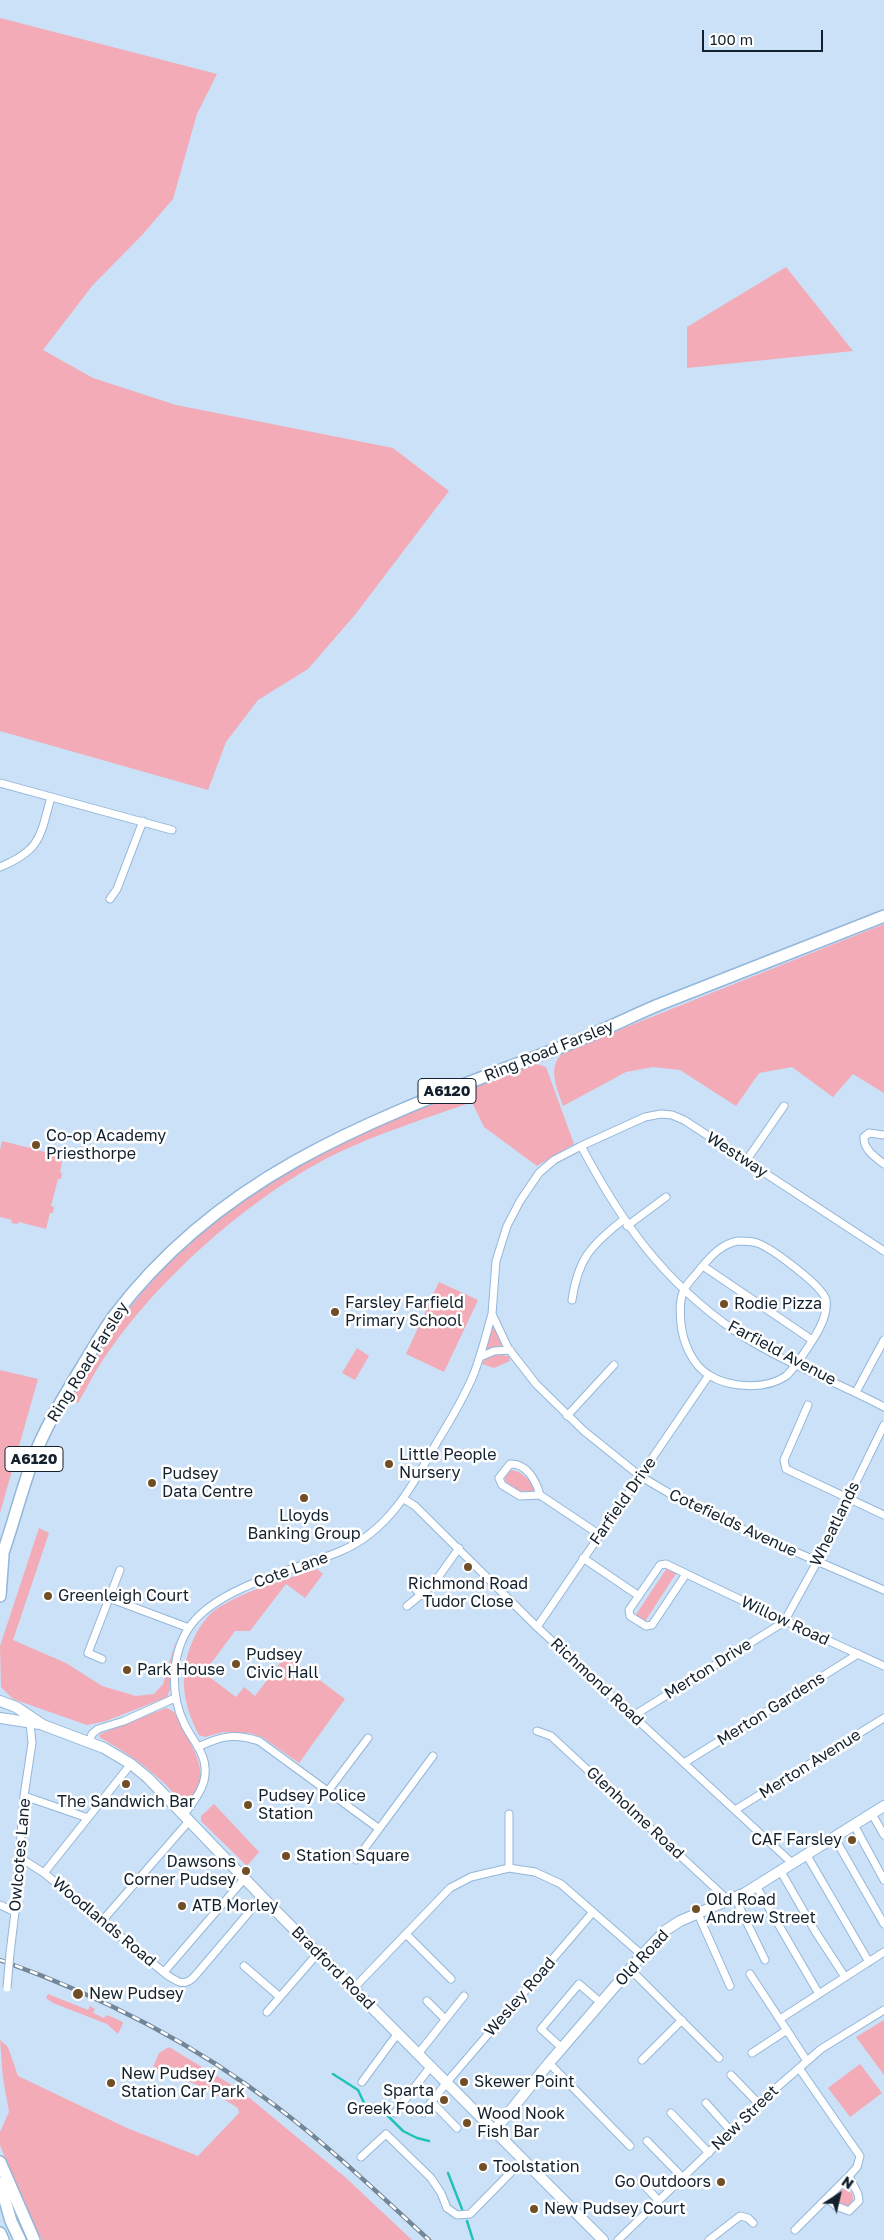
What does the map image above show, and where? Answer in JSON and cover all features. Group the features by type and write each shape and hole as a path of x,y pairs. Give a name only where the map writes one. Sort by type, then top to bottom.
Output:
{"highway":[{"name":"Ring Road Farsley","path":"1,1557 33,1461 47,1427 89,1355 113,1317 158,1263 214,1214 278,1170 345,1134 413,1104 581,1039 657,1006 884,916"},
{"name":"A6120","path":"0,1596 1,1557"},
{"path":"0,2162 34,2240"},
{"path":"0,2183 11,2222 20,2240"},
{"path":"0,2233 3,2240"}],"main road":[{"name":"Bradford Road","path":"0,1701 16,1707 43,1725"},
{"name":"Bradford Road","path":"0,1718 43,1725 104,1748 131,1764 187,1818 262,1897 603,2240"},
{"name":"Old Road","path":"494,2131 549,2063 642,1955 666,1930 680,1921 732,1899 756,1886 884,1806"}],"street":[{"path":"0,783 172,830"},
{"path":"0,867 22,857 36,844 51,797"},
{"path":"110,899 117,890 142,822"},
{"path":"746,1161 784,1106"},
{"name":"Westway","path":"580,1146 645,1117 661,1114 672,1115 684,1120 884,1251"},
{"path":"884,1135 870,1133 863,1140 870,1152 884,1164"},
{"path":"492,1314 496,1261 507,1226 520,1201 540,1173 554,1160 580,1146"},
{"name":"Farfield Avenue","path":"580,1146 625,1223 684,1290 736,1331 796,1364 884,1407"},
{"path":"572,1300 579,1269 597,1241 666,1197"},
{"path":"738,1240 758,1243 820,1288 826,1300 824,1316 812,1340 786,1376 762,1385 733,1384 709,1375 690,1355 683,1341 679,1311 684,1290 702,1266 714,1252 728,1242 738,1240"},
{"path":"702,1266 812,1340"},
{"name":"Cotefields Avenue","path":"492,1314 510,1350 536,1384 567,1416 640,1476 696,1509 884,1590"},
{"name":"Cote Lane","path":"102,1921 187,1818 201,1792 205,1767 198,1747 184,1723 175,1698 175,1662 189,1628 195,1620 219,1599 237,1590 344,1550 366,1537 384,1522 404,1499 473,1376 492,1314"},
{"path":"856,1392 884,1340"},
{"path":"480,1357 494,1351 510,1350"},
{"path":"567,1416 614,1365"},
{"name":"Farfield Drive","path":"537,1626 709,1375"},
{"path":"808,1405 784,1465 790,1472 884,1515"},
{"name":"Wheatlands","path":"784,1622 817,1562 884,1425"},
{"path":"540,1495 520,1496 502,1485 499,1478 501,1473 510,1464 518,1465 533,1476 540,1495 600,1535"},
{"name":"Richmond Road","path":"404,1499 415,1506 632,1716 792,1863"},
{"path":"407,1606 432,1586 459,1548"},
{"path":"583,1558 639,1596 629,1610 630,1616 646,1626 652,1625 686,1574"},
{"name":"Willow Road","path":"639,1596 660,1565 666,1564 784,1622 884,1666"},
{"path":"102,1659 88,1653 120,1570"},
{"path":"412,1584 420,1595"},
{"path":"109,1598 189,1628"},
{"name":"Merton Drive","path":"632,1716 784,1622"},
{"name":"Merton Gardens","path":"684,1763 858,1654"},
{"path":"89,1742 92,1734 98,1728 124,1721 175,1698"},
{"name":"Merton Avenue","path":"735,1810 884,1718"},
{"name":"Owlcotes Lane","path":"7,1988 24,1796 32,1743 30,1723"},
{"name":"Glenholme Road","path":"537,1731 551,1736 732,1899"},
{"path":"198,1747 229,1736 244,1736 259,1741 378,1828"},
{"path":"328,1791 368,1738"},
{"path":"356,1860 433,1756"},
{"path":"44,1873 131,1764"},
{"path":"24,1796 88,1818"},
{"path":"509,1814 509,1868"},
{"path":"872,1814 884,1835"},
{"path":"854,1825 884,1880"},
{"path":"834,1837 884,1924"},
{"path":"806,1854 869,1962"},
{"name":"Woodlands Road","path":"19,1857 44,1873 164,1972 180,1983 189,1982 262,1897"},
{"path":"353,1989 450,1888 471,1877 509,1868 535,1872 561,1884 642,1955"},
{"path":"780,1870 815,1931 845,1977"},
{"path":"164,1972 244,1878"},
{"path":"756,1886 819,1994"},
{"path":"732,1899 766,1960"},
{"path":"0,1905 15,1912"},
{"name":"Wesley Road","path":"424,2113 447,2082 593,1912"},
{"path":"698,1914 730,1986"},
{"path":"406,1934 451,1979"},
{"path":"780,2019 884,1952"},
{"path":"267,2012 318,1953"},
{"path":"244,1966 280,1997"},
{"path":"630,1969 719,2058"},
{"path":"750,1974 807,2061"},
{"path":"562,2048 541,2029 579,1984 601,2003"},
{"path":"418,2054 464,1996"},
{"path":"427,2000 445,2018"},
{"name":"New Street","path":"618,2240 759,2104 807,2061 821,2049 884,2010"},
{"path":"642,2060 682,2020"},
{"path":"752,2053 787,2030"},
{"path":"362,2082 398,2033"},
{"path":"549,2063 630,2146"},
{"path":"395,2114 431,2066"},
{"path":"795,2230 857,2168 860,2156 799,2068"},
{"path":"731,2075 759,2104"},
{"path":"432,2102 457,2128"},
{"path":"706,2103 732,2131"},
{"path":"671,2113 709,2154"},
{"path":"362,2157 386,2134 431,2178 447,2208 462,2216 470,2214 523,2160"},
{"path":"647,2140 683,2178"},
{"path":"827,2198 836,2206 849,2211 859,2201 858,2194 849,2176"},
{"path":"641,2182 659,2201"},
{"path":"709,2240 740,2216 748,2218 753,2223"}],"shaded area":[{"path":"0,18 217,74 197,114 173,199 143,234 92,286 43,350 93,378 176,405 393,448 449,491 354,616 308,669 258,700 226,742 208,790 0,731"},
{"path":"786,267 853,351 687,368 687,327"},
{"path":"884,924 884,1093 853,1074 833,1097 792,1067 759,1073 736,1106 680,1070 653,1067 626,1072 563,1106 554,1078 554,1071 555,1064 564,1052"},
{"path":"534,1063 546,1067 574,1144 537,1166 484,1127 472,1102 394,1129 337,1153 291,1179 262,1199 204,1245 152,1297 129,1324 100,1363 78,1403 70,1400 121,1319 141,1294 163,1269 216,1220 282,1173 376,1125"},
{"path":"2,1141 30,1148 31,1145 37,1147 37,1150 63,1156 60,1172 62,1173 61,1179 58,1179 51,1206 54,1207 53,1213 50,1213 46,1229 19,1222 17,1224 11,1223 12,1220 0,1217 0,1150"},
{"path":"439,1282 478,1300 444,1372 406,1354"},
{"path":"492,1325 496,1328 502,1345 486,1350"},
{"path":"357,1348 369,1356 355,1380 342,1373"},
{"path":"494,1354 509,1356 510,1361 494,1368 482,1364 485,1359"},
{"path":"0,1370 38,1379 0,1513"},
{"path":"509,1470 514,1470 525,1476 535,1491 520,1491 506,1482 504,1476"},
{"path":"39,1528 49,1533 13,1640 66,1663 102,1686 136,1696 154,1694 163,1684 176,1640 170,1670 170,1689 167,1697 106,1721 87,1725 13,1699 1,1687 0,1646"},
{"path":"667,1568 677,1572 644,1623 635,1616"},
{"path":"317,1569 323,1574 305,1598 286,1584 250,1631 235,1631 204,1673 236,1697 244,1687 255,1696 286,1655 345,1699 299,1763 262,1737 249,1733 223,1732 205,1737 199,1735 188,1710 185,1697 184,1672 190,1647 204,1622 217,1608 244,1594"},
{"path":"166,1708 173,1711 178,1717 200,1766 200,1784 196,1793 189,1801 179,1798 143,1765 99,1737 100,1734"},
{"path":"214,1804 259,1852 247,1866 201,1821 201,1816"},
{"path":"48,1994 88,2010 90,2006 95,2009 93,2013 104,2018 107,2015 121,2021 123,2023 118,2034 107,2024 53,2003 46,1998"},
{"path":"884,2020 884,2075 856,2037"},
{"path":"0,2040 8,2047 18,2076 127,2128 198,2156 239,2113 238,2108 207,2089 153,2067 159,2053 169,2047 240,2090 345,2177 412,2240 42,2240 23,2206 0,2145 0,2132 9,2112 3,2078"},
{"path":"860,2064 882,2093 850,2117 828,2088"},
{"path":"844,2189 851,2191 853,2198 851,2205 844,2207 837,2205 835,2198 837,2191"}],"waterway":[{"path":"333,2074 358,2090 370,2111 384,2112 403,2131 417,2138 429,2141"},
{"path":"448,2173 462,2209"},
{"path":"467,2221 473,2240"}],"railway":[{"path":"0,1960 109,2005 213,2062 277,2107 316,2139 429,2240"}],"place":[{"name":"Co-op Academy Priesthorpe","path":"36,1145"},
{"name":"Rodie Pizza","path":"724,1304"},
{"name":"Farsley Farfield Primary School","path":"335,1312"},
{"name":"Little People Nursery","path":"389,1464"},
{"name":"Pudsey Data Centre","path":"152,1483"},
{"name":"Lloyds Banking Group","path":"304,1498"},
{"name":"Richmond Road Tudor Close","path":"468,1567"},
{"name":"Greenleigh Court","path":"48,1596"},
{"name":"Pudsey Civic Hall","path":"236,1664"},
{"name":"Park House","path":"127,1670"},
{"name":"The Sandwich Bar","path":"126,1784"},
{"name":"Pudsey Police Station","path":"248,1805"},
{"name":"CAF Farsley","path":"852,1840"},
{"name":"Station Square","path":"286,1856"},
{"name":"Dawsons Corner Pudsey","path":"246,1871"},
{"name":"ATB Morley","path":"182,1906"},
{"name":"Old Road Andrew Street","path":"696,1909"},
{"name":"New Pudsey","path":"78,1994"},
{"name":"Skewer Point","path":"464,2082"},
{"name":"New Pudsey Station Car Park","path":"111,2083"},
{"name":"Sparta Greek Food","path":"444,2100"},
{"name":"Wood Nook Fish Bar","path":"467,2123"},
{"name":"Toolstation","path":"483,2167"},
{"name":"Go Outdoors","path":"721,2182"},
{"name":"New Pudsey Court","path":"534,2209"}]}
